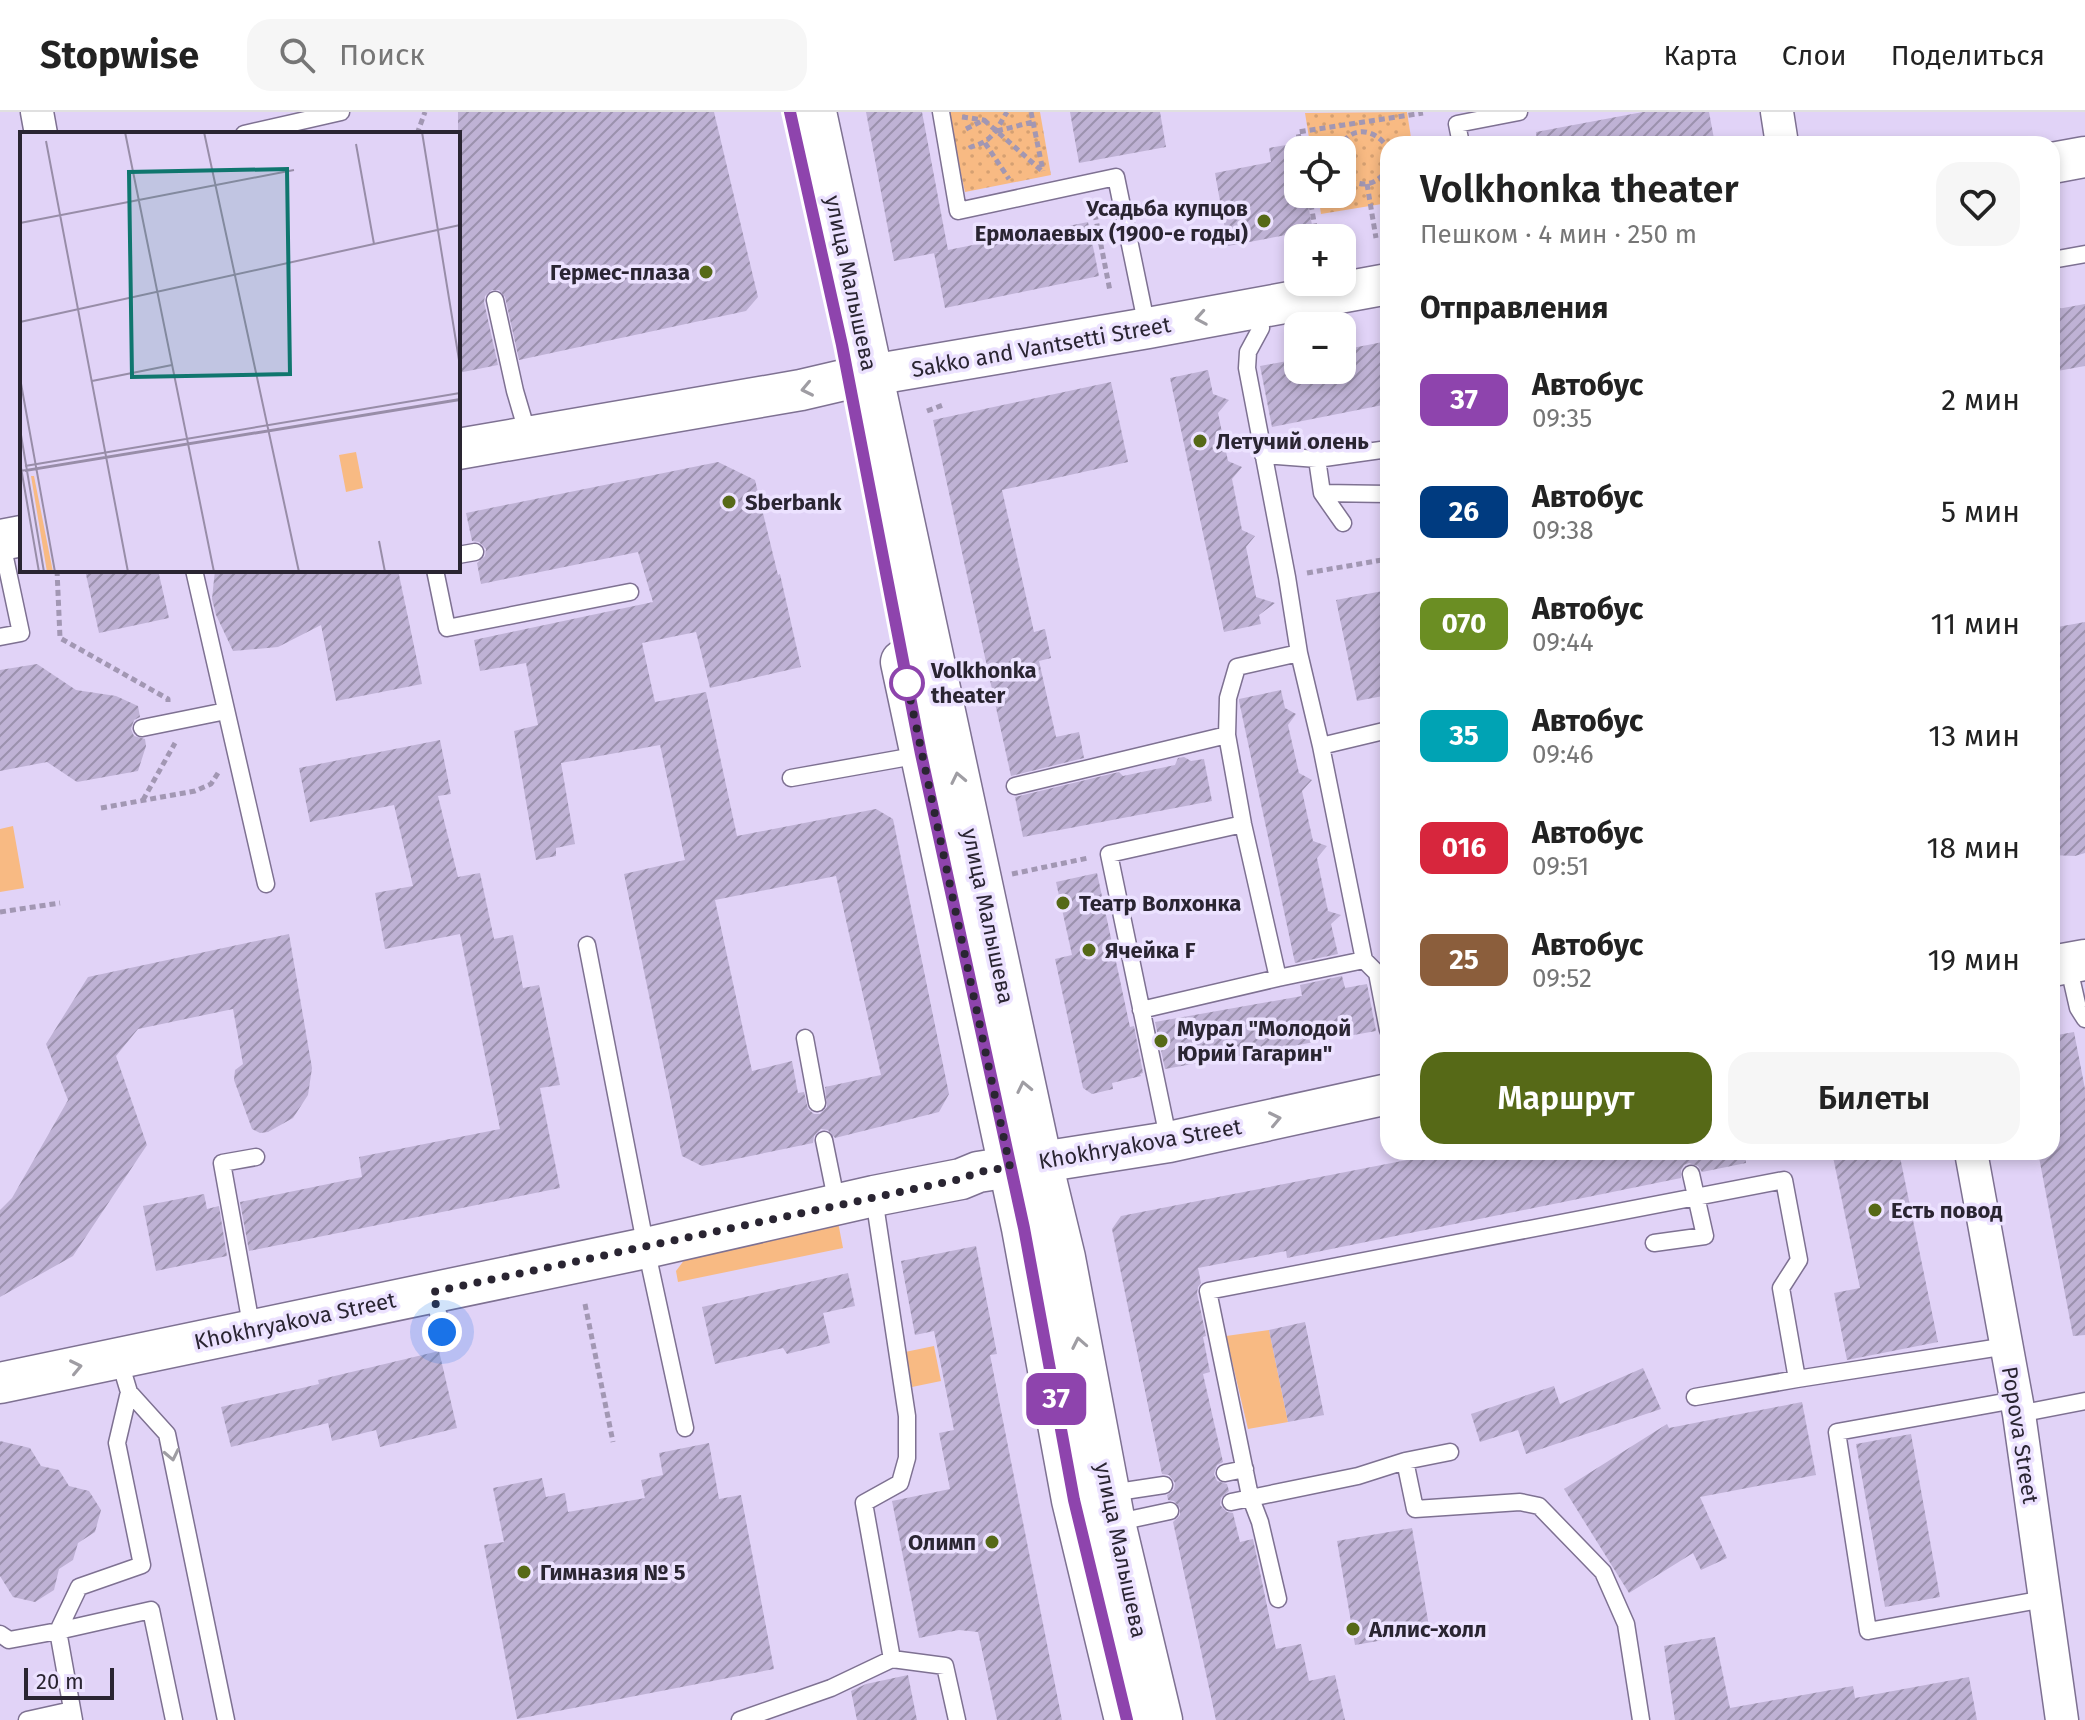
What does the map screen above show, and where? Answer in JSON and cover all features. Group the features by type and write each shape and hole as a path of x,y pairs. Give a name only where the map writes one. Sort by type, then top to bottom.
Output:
{"main road":[{"path":"790,112 842,345 859,377 921,754 1025,1165 1024,1228 1093,1507 1127,1720"},
{"name":"улица Малышева","path":"814,112 859,377 1025,1165"},
{"name":"улица Малышева","path":"1093,1507 1160,1720"}],"street":[{"path":"37,112 41,132"},
{"path":"1777,112 1781,136"},
{"path":"2060,162 2085,157"},
{"name":"Sakko and Vantsetti Street","path":"460,449 1380,285"},
{"path":"0,540 20,536"},
{"name":"Khokhryakova Street","path":"0,1383 124,1375 252,1330 646,1248 961,1179 978,1172 1169,1142 1380,1096"},
{"name":"Popova Street","path":"1972,1160 2017,1407 2062,1720"}],"lane":[{"path":"253,132 341,112"},
{"path":"941,112 958,211 1116,177 1148,328"},
{"path":"1459,136 1457,124 1519,112"},
{"path":"2060,259 2085,254"},
{"path":"495,300 511,377 529,437"},
{"path":"1257,308 1261,328 1248,352 1247,368 1299,653 1364,960 1377,973 1380,989"},
{"path":"1263,455 1317,459 1380,450"},
{"path":"1317,459 1322,493 1343,523"},
{"path":"1322,493 1380,494"},
{"path":"0,540 21,633 0,637"},
{"path":"194,572 266,884"},
{"path":"435,572 447,628 630,592"},
{"path":"1278,978 1243,824 1227,735 1228,698 1237,667 1299,653"},
{"path":"142,728 226,711"},
{"path":"1321,746 1380,732"},
{"path":"1015,786 1227,735"},
{"path":"791,778 921,754"},
{"path":"1169,1142 1109,854 1243,824"},
{"path":"587,945 646,1248 685,1428"},
{"path":"1141,1010 1364,960"},
{"path":"2068,963 2078,1008 2085,1019"},
{"path":"805,1038 817,1103"},
{"path":"824,1140 856,1200 907,1416 907,1458 900,1483 864,1503 892,1659"},
{"path":"252,1330 222,1163 256,1157"},
{"path":"1654,1243 1705,1236 1691,1174"},
{"path":"1278,1599 1260,1522 1250,1496 1208,1291 1784,1180 1799,1260 1781,1288 1797,1379"},
{"path":"433,1292 442,1332"},
{"path":"1695,1397 2007,1346"},
{"path":"27,1720 73,1715 58,1631 79,1587 142,1565 117,1443 124,1375"},
{"path":"124,1375 167,1434 226,1720"},
{"path":"2044,1599 1868,1631 1837,1432 2017,1407 2085,1401"},
{"path":"1231,1502 1358,1476 1405,1461 1450,1452"},
{"path":"1405,1461 1415,1509 1520,1502 1539,1506 1603,1572 1626,1624 1641,1720"},
{"path":"1225,1473 1245,1469"},
{"path":"1093,1507 1164,1485"},
{"path":"1093,1507 1170,1511"},
{"path":"0,1634 9,1640 151,1610 174,1720"},
{"path":"740,1720 831,1688 892,1659 945,1666 957,1720"}],"path":[{"path":"418,132 425,112"},
{"path":"1007,112 996,131 985,143 971,147 966,138 966,128 984,120 996,131 1043,172"},
{"path":"1031,112 1048,192"},
{"path":"1299,136 1298,132 1423,113"},
{"path":"996,131 1033,122"},
{"path":"1349,136 1360,131 1372,132 1380,137"},
{"path":"985,143 1020,196"},
{"path":"1356,184 1367,184 1380,179"},
{"path":"1088,183 1110,291"},
{"path":"1367,184 1376,238"},
{"path":"927,411 943,405"},
{"path":"1287,577 1380,560"},
{"path":"57,572 60,638 168,699 176,742 143,800"},
{"path":"101,808 195,791 211,784 220,769"},
{"path":"1011,874 1109,854"},
{"path":"0,912 60,903"},
{"path":"585,1304 613,1442"}],"shaded area":[{"path":"947,112 1040,112 1051,175 965,192"},
{"path":"1407,112 1411,136 1380,136 1380,204 1321,214 1320,208 1356,208 1356,136 1309,136 1305,113"},
{"path":"13,826 24,888 0,892 0,829"},
{"path":"838,1222 843,1248 678,1282 676,1271 688,1255"},
{"path":"1269,1330 1288,1422 1248,1429 1226,1336"},
{"path":"934,1346 941,1381 912,1387 905,1352"}],"building":[{"path":"458,112 714,112 758,297 746,311 519,360 505,297 499,290 492,290 485,296 484,302 498,365 460,373"},
{"path":"866,112 922,112 948,250 1088,222 1099,276 945,308 934,253 894,261"},
{"path":"1070,112 1160,112 1166,147 1079,163"},
{"path":"1643,112 1709,112 1714,136 1536,136 1536,132"},
{"path":"1284,145 1284,208 1309,208 1312,224 1284,224 1284,235 1228,246 1215,173 1271,162 1269,148"},
{"path":"2085,304 2085,366 2060,371 2060,309"},
{"path":"1380,343 1380,406 1272,427 1260,366 1284,362 1284,384 1356,384 1356,347"},
{"path":"1208,370 1213,394 1229,400 1218,413 1228,461 1242,467 1232,479 1242,530 1255,536 1246,547 1256,597 1275,603 1259,615 1261,624 1224,632 1170,378"},
{"path":"1111,382 1128,462 1002,490 1034,632 1045,629 1051,658 1039,661 1056,737 1079,732 1084,758 1011,776 933,420"},
{"path":"718,462 755,480 801,667 710,688 696,632 642,643 655,702 706,692 737,836 876,809 893,819 949,1094 939,1112 835,1138 828,1130 821,1129 814,1136 813,1143 702,1166 682,1156 624,874 685,860 660,745 561,763 575,844 556,848 556,856 536,860 514,731 538,725 526,663 480,671 474,640 653,602 638,552 481,584 477,563 485,556 486,549 479,542 472,541 466,513","holes":["836,876 881,1075 825,1087 827,1107 820,1114 814,1114 808,1109 804,1092 798,1093 792,1061 752,1071 715,900"]},
{"path":"85,572 158,572 169,618 99,633"},
{"path":"215,572 398,572 422,684 336,701 321,625 278,647 233,651 212,599"},
{"path":"1380,592 1380,697 1357,701 1336,600"},
{"path":"2085,622 2085,853 2075,856 2060,855 2060,627"},
{"path":"37,664 76,690 116,696 138,706 140,717 134,720 131,729 134,736 145,739 146,746 138,771 77,782 47,762 0,771 0,670"},
{"path":"1281,690 1285,708 1296,714 1288,725 1299,773 1312,780 1302,791 1313,841 1327,846 1317,858 1328,911 1341,915 1331,924 1338,954 1295,963 1239,701"},
{"path":"440,740 451,794 438,796 458,877 480,873 494,939 513,935 523,988 539,985 560,1085 540,1088 560,1188 249,1251 240,1202 362,1177 359,1157 500,1129 460,934 385,949 375,893 413,886 394,805 310,822 299,768"},
{"path":"1178,758 1191,761 1204,759 1212,801 1023,837 1015,797 1119,772 1123,776 1175,765"},
{"path":"1097,873 1143,1073 1112,1083 1113,1089 1092,1094 1083,1088 1055,959 1072,955 1056,882"},
{"path":"289,934 312,1068 308,1095 293,1118 268,1132 260,1133 252,1129 234,1080 235,1070 243,1064 233,1009 138,1029 116,1056 147,1145 73,1256 0,1297 0,1210 12,1198 68,1100 46,1044 88,977"},
{"path":"1342,976 1345,988 1367,984 1376,1031 1165,1069 1155,1022 1302,996 1300,985"},
{"path":"2074,1032 2085,1089 2085,1335 2073,1336 2040,1160 2060,1160 2060,1035"},
{"path":"1407,1160 1746,1160 1746,1163 1702,1172 1698,1166 1689,1163 1681,1170 1681,1178 1287,1258 1286,1251 1198,1268 1201,1283 1197,1293 1210,1372 1203,1374 1223,1462 1217,1465 1214,1474 1217,1481 1227,1484 1229,1491 1221,1498 1220,1505 1233,1513 1240,1542 1253,1539 1276,1649 1301,1644 1309,1681 1335,1675 1345,1720 1216,1720 1173,1522 1180,1515 1180,1508 1174,1501 1168,1500 1167,1495 1174,1490 1175,1483 1169,1475 1162,1474 1112,1229 1121,1216"},
{"path":"1834,1160 1901,1160 1938,1342 1847,1360 1834,1293 1860,1288"},
{"path":"204,1194 207,1209 219,1206 227,1256 156,1271 143,1206"},
{"path":"976,1246 997,1354 990,1355 1062,1720 997,1720 978,1632 959,1630 919,1638 892,1501 950,1489 939,1433 954,1430 934,1331 915,1335 901,1261"},
{"path":"848,1273 855,1306 823,1313 830,1343 787,1354 783,1348 715,1364 702,1307"},
{"path":"1305,1322 1324,1415 1288,1422 1269,1330"},
{"path":"439,1351 457,1428 380,1447 376,1430 332,1441 328,1423 231,1447 221,1407"},
{"path":"1643,1368 1661,1409 1526,1454 1518,1430 1480,1442 1471,1414 1554,1386 1560,1404"},
{"path":"1802,1402 1816,1475 1700,1497 1727,1558 1701,1570 1693,1553 1629,1593 1564,1489 1667,1424 1669,1428"},
{"path":"1911,1434 1940,1597 1885,1607 1856,1444"},
{"path":"0,1441 30,1448 41,1466 59,1470 69,1486 89,1491 101,1510 95,1532 78,1543 73,1560 59,1569 54,1590 35,1602 13,1597 0,1576"},
{"path":"709,1443 719,1499 741,1495 774,1669 517,1719 484,1545 504,1542 493,1488 542,1478 546,1497 565,1493 568,1512 645,1498 641,1480 663,1475 659,1453"},
{"path":"1412,1528 1430,1632 1355,1645 1337,1541"},
{"path":"1715,1637 1730,1708 1853,1686 1855,1698 1969,1677 1977,1720 1675,1720 1664,1646"},
{"path":"908,1675 917,1720 857,1720 851,1691 866,1684"}],"bus line":[{"name":"37","path":"790,112 842,345 921,754 1024,1228 1074,1500 1127,1720"}],"place":[{"name":"Усадьба купцов Ермолаевых (1900-е годы)","path":"1264,221"},
{"name":"Гермес-плаза","path":"706,272"},
{"name":"Летучий олень","path":"1200,441"},
{"name":"Sberbank","path":"729,502"},
{"name":"Volkhonka theater","path":"907,683"},
{"name":"Театр Волхонка","path":"1063,903"},
{"name":"Ячейка F","path":"1089,950"},
{"name":"Мурал \"Молодой Юрий Гагарин\"","path":"1161,1041"},
{"name":"Есть повод","path":"1875,1210"},
{"name":"Олимп","path":"992,1542"},
{"name":"Гимназия № 5","path":"524,1572"},
{"name":"Аллис-холл","path":"1353,1629"}],"route":[{"path":"442,1332 433,1292 1010,1167 907,683"}]}
